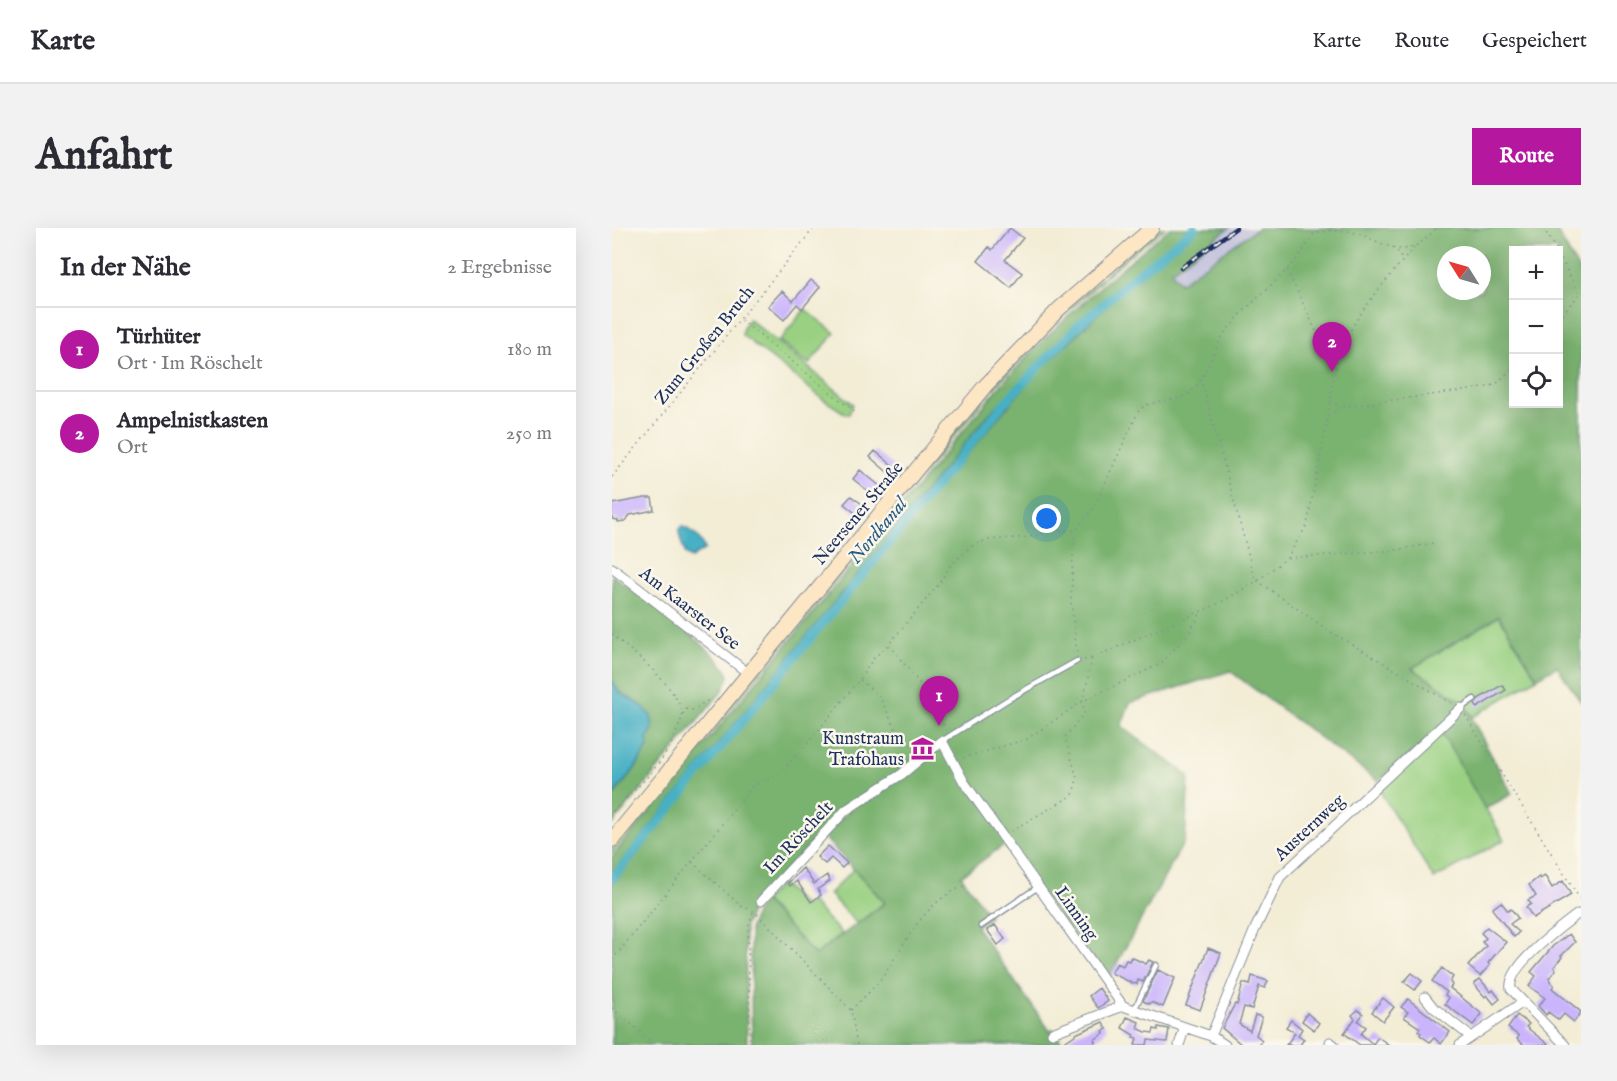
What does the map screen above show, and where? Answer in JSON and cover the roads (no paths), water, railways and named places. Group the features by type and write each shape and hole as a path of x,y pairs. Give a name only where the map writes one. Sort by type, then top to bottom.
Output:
{"main road":[{"name":"Neersener Straße","path":"612,840 1009,360 1059,309 1152,228"}],"street":[{"name":"Am Kaarster See","path":"612,568 748,673"},
{"name":"Austernweg","path":"1212,1036 1255,929 1280,877 1461,708"},
{"name":"Im Röschelt","path":"761,901 846,810 902,774 942,741"},
{"name":"Linning","path":"942,741 964,782 1123,1006"},
{"path":"1565,1045 1511,989 1510,982 1513,975 1542,942 1578,914"},
{"path":"1425,997 1471,1037"},
{"path":"1460,1045 1523,1002"},
{"path":"1052,1033 1123,1006 1173,1021 1212,1036 1225,1045"},
{"path":"1179,1045 1185,1027"}],"lane":[{"path":"942,741 1077,661"},
{"path":"1461,708 1474,699"},
{"path":"981,926 1038,886"},
{"path":"1134,1010 1156,965"}],"water":[{"path":"683,526 699,538 705,549 691,558 686,555 680,539 679,529"},
{"path":"612,680 619,692 643,707 651,716 653,729 647,739 648,747 636,767 612,797"}],"waterway":[{"name":"Nordkanal","path":"612,879 1006,401 1078,326 1136,275 1195,228"}],"railway":[{"path":"1181,268 1236,228"}],"place":[{"name":"Ampelnistkasten","path":"1332,372"},
{"name":"Türhüter","path":"939,726"},
{"name":"Kunstraum Trafohaus","path":"922,748"}]}
